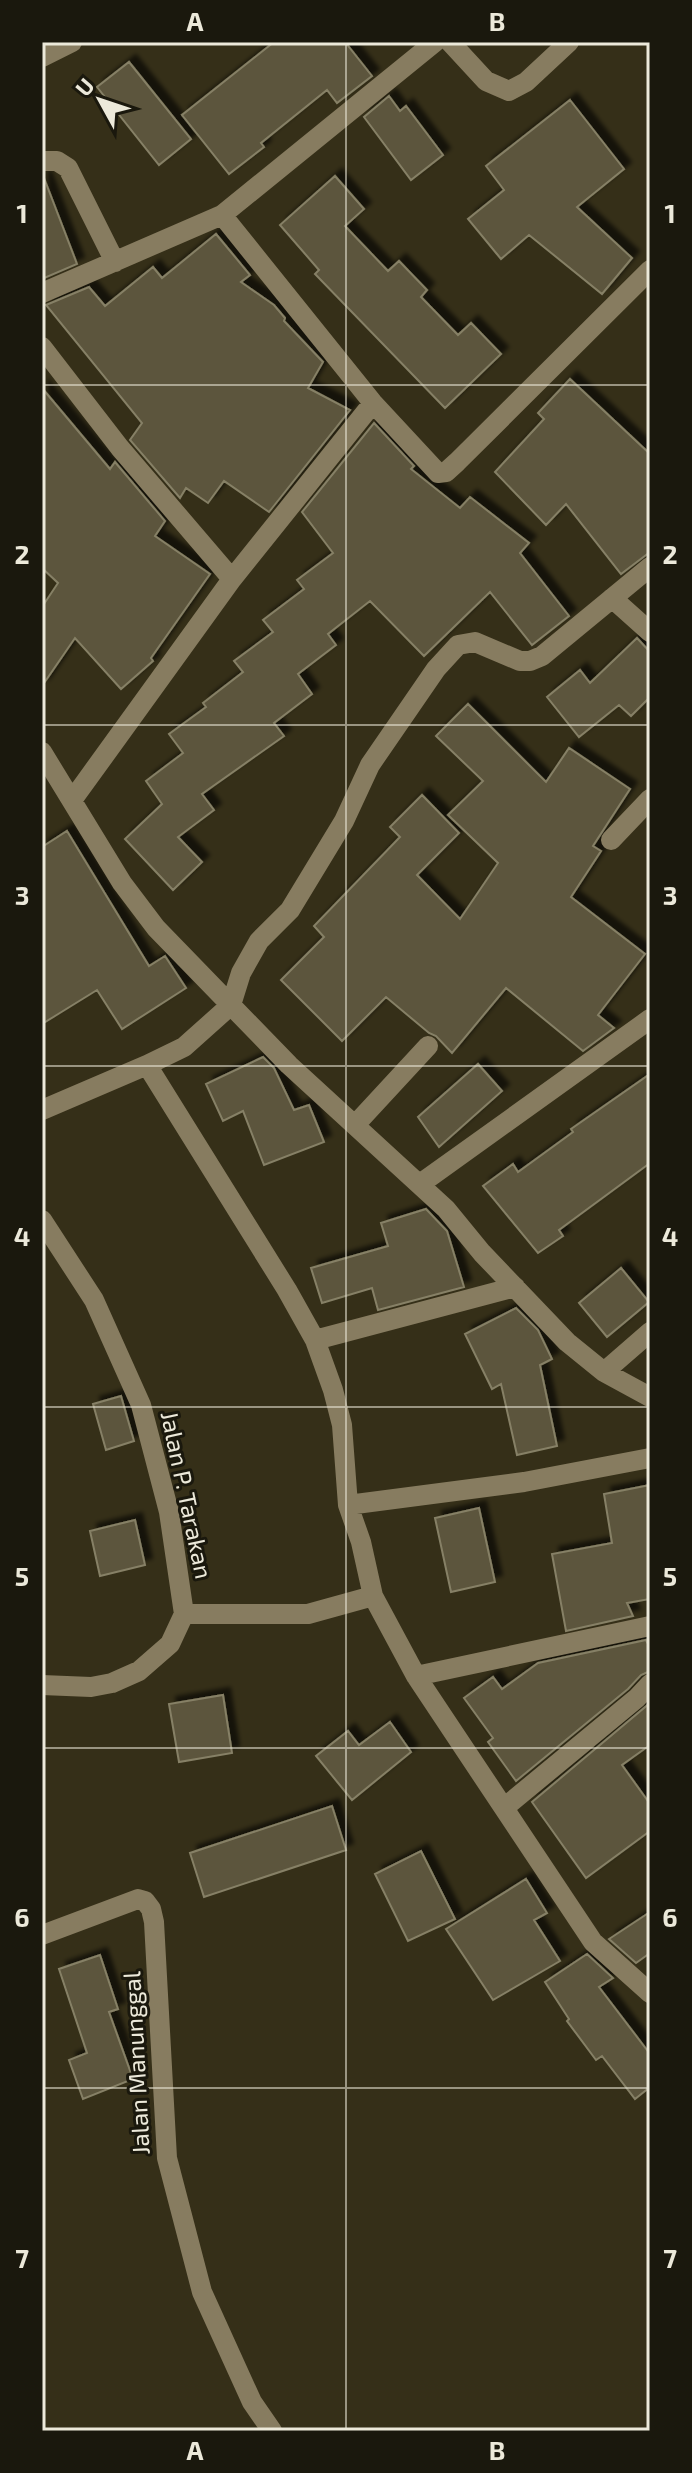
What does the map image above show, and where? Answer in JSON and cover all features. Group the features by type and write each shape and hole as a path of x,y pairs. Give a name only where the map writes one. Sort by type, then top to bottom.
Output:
{"street":[{"path":"42,57 72,42"},
{"path":"42,293 222,215 435,42"},
{"path":"450,42 486,81 509,91 526,82 569,42"},
{"path":"42,161 57,161 68,168 115,262"},
{"path":"222,215 373,403 438,473 446,472 650,270"},
{"path":"42,347 120,448 232,579"},
{"path":"73,799 232,579 373,403"},
{"path":"42,1110 184,1047 231,1005 241,973 259,941 290,910 344,821 370,765 458,645 475,642 520,661 530,661 542,656 650,567"},
{"path":"612,598 650,632"},
{"path":"42,752 122,883 156,928 289,1065 460,1224 482,1253 567,1342 604,1372 650,1397"},
{"path":"611,840 650,799"},
{"path":"420,1184 650,1019"},
{"path":"355,1125 428,1046"},
{"path":"147,1065 315,1340 342,1425 348,1505 361,1542 373,1596 416,1676 593,1942 650,1993"},
{"name":"Jalan P. Tarakan","path":"42,1220 94,1300 141,1405 169,1512 184,1614"},
{"path":"315,1340 515,1287"},
{"path":"604,1372 650,1332"},
{"path":"348,1505 524,1482 650,1458"},
{"path":"42,1685 91,1687 112,1683 139,1671 170,1644 184,1614 308,1614 373,1596"},
{"path":"416,1676 650,1626"},
{"path":"505,1807 650,1684"},
{"name":"Jalan Manunggal","path":"42,1935 138,1899 145,1901 151,1909 156,1946 167,2158 202,2292 252,2402 272,2431"}],"building":[{"path":"274,42 345,42 372,76 337,103 327,90 261,143 264,147 229,174 182,115"},
{"path":"129,62 191,139 159,165 97,87"},
{"path":"389,96 400,111 406,106 443,155 411,180 364,117"},
{"path":"570,100 624,169 577,207 632,258 602,294 529,235 501,259 468,219 504,190 486,166"},
{"path":"335,176 364,209 345,226 388,271 399,261 427,290 421,297 458,335 471,323 501,354 445,408 315,274 319,270 280,225"},
{"path":"42,179 77,264 42,279"},
{"path":"216,234 250,275 241,282 274,305 285,318 284,321 323,362 308,388 350,410 269,512 224,481 208,503 186,488 180,498 130,440 142,423 46,305 89,287 105,306 153,267 162,278"},
{"path":"570,379 650,454 650,552 621,574 566,504 546,525 495,472 544,419 538,413"},
{"path":"42,388 110,469 115,462 165,521 155,536 210,574 151,658 153,661 121,689 75,638 42,686 42,607 58,583 42,568"},
{"path":"374,423 414,466 411,469 460,508 470,497 529,543 520,553 569,616 532,645 490,592 424,656 370,601 328,634 336,645 298,674 312,694 274,723 284,736 202,794 214,810 178,837 202,862 173,890 125,839 162,804 146,781 183,753 169,734 206,707 203,703 243,672 234,661 273,632 263,620 304,589 297,580 333,553 302,512"},
{"path":"637,638 650,652 650,697 631,716 619,705 579,737 547,697 580,670 590,683"},
{"path":"468,704 546,782 569,748 630,789 593,846 601,851 571,897 645,954 598,1015 614,1028 583,1051 506,988 452,1053 436,1036 386,997 342,1041 281,980 324,937 314,926 400,837 390,827 422,795 459,833 417,875 460,919 498,863 448,815 483,781 436,736"},
{"path":"67,831 149,966 165,956 186,988 122,1029 97,990 42,1024 42,847"},
{"path":"263,1057 274,1068 294,1110 309,1105 324,1142 264,1165 243,1111 223,1121 206,1084"},
{"path":"478,1064 502,1091 439,1147 418,1117"},
{"path":"650,1074 650,1163 559,1230 563,1236 538,1253 483,1186 513,1164 518,1172 573,1132 571,1129"},
{"path":"426,1209 447,1231 464,1287 378,1310 372,1288 322,1303 311,1268 388,1246 381,1223"},
{"path":"621,1268 649,1302 607,1337 579,1303"},
{"path":"516,1308 538,1330 552,1359 540,1365 557,1446 517,1455 501,1384 492,1389 465,1334"},
{"path":"121,1396 134,1441 106,1450 93,1404"},
{"path":"650,1485 650,1599 627,1603 633,1616 566,1631 552,1554 612,1543 604,1494"},
{"path":"479,1508 495,1582 451,1592 435,1518"},
{"path":"135,1520 145,1565 100,1576 90,1531"},
{"path":"646,1640 650,1648 650,1671 641,1675 516,1781 488,1742 493,1738 464,1698 493,1677 502,1689 538,1663"},
{"path":"223,1695 232,1753 179,1762 169,1704"},
{"path":"650,1703 650,1745 622,1765 650,1804 650,1831 586,1878 532,1802"},
{"path":"390,1722 411,1752 352,1800 316,1756 348,1731 359,1745"},
{"path":"332,1806 346,1850 204,1897 190,1853"},
{"path":"421,1851 455,1919 408,1941 375,1874"},
{"path":"526,1879 547,1913 534,1920 560,1961 493,2000 446,1929"},
{"path":"650,1912 650,1953 636,1963 609,1939"},
{"path":"587,1954 613,1978 599,1987 650,2054 650,2087 635,2099 602,2056 596,2060 567,2021 569,2019 545,1982"},
{"path":"100,1955 118,2009 109,2012 133,2079 83,2099 69,2060 87,2053 59,1969"}]}
